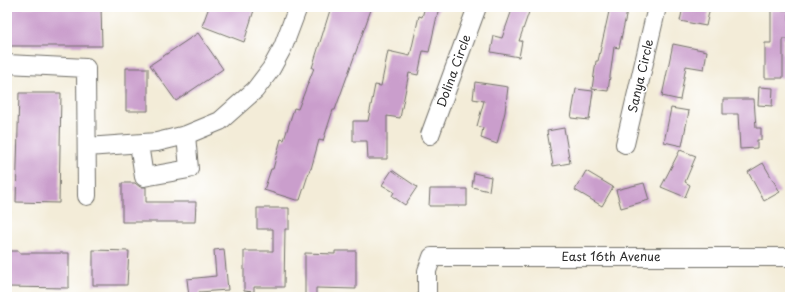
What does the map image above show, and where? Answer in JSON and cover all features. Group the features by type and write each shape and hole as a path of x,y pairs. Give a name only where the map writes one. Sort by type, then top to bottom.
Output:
{"street":[{"path":"87,147 139,144 186,135 220,121 255,90 271,69 283,47 298,7"},
{"name":"Dolina Circle","path":"430,135 477,7"},
{"name":"Sanya Circle","path":"625,144 657,7"},
{"path":"7,64 86,68 87,196"},
{"path":"139,144 144,177 189,170 186,135"},
{"name":"East 16th Avenue","path":"427,297 427,271 432,257 790,257"}],"building":[{"path":"7,7 101,7 102,46 7,46"},
{"path":"209,7 255,7 244,42 202,26"},
{"path":"331,7 372,7 335,110 333,110 323,141 319,140 300,200 296,200 264,190 271,169 273,169 281,139 284,140 294,108 298,109 314,68 312,68"},
{"path":"425,7 439,7 429,52 423,51 418,75 409,73 400,118 387,116 387,159 368,159 367,141 353,141 353,121 368,121 375,85 381,86 388,51 410,56 419,16 422,17"},
{"path":"513,7 529,12 519,41 522,41 519,57 491,52 494,36 502,38"},
{"path":"610,7 628,7 619,48 614,47 608,91 592,89 596,61 598,61"},
{"path":"683,7 710,7 706,26 680,21"},
{"path":"771,10 789,10 789,39 783,39 783,78 765,78 765,43 771,43"},
{"path":"198,33 223,69 176,101 150,65"},
{"path":"673,44 707,51 704,69 686,66 680,100 662,96"},
{"path":"126,68 148,68 148,111 126,111"},
{"path":"475,82 508,87 505,112 497,144 481,138 483,128 477,126 484,101 473,99"},
{"path":"759,87 773,88 772,106 758,105"},
{"path":"576,89 593,91 589,120 571,118"},
{"path":"19,93 61,93 59,203 16,202"},
{"path":"723,99 754,99 756,128 761,128 761,140 757,140 757,148 740,149 738,114 723,114"},
{"path":"671,108 689,111 682,146 664,142"},
{"path":"564,128 570,163 553,166 547,131"},
{"path":"680,150 696,156 685,182 690,185 685,197 661,187"},
{"path":"763,163 780,192 764,201 748,172"},
{"path":"392,170 417,187 405,205 392,196 394,192 382,185"},
{"path":"586,171 613,187 602,206 575,190"},
{"path":"474,173 491,177 489,191 472,187"},
{"path":"122,183 135,183 140,187 146,187 146,202 196,202 195,222 122,222"},
{"path":"644,183 649,200 621,208 616,190"},
{"path":"430,189 467,189 467,206 429,206"},
{"path":"257,208 289,208 289,229 285,229 284,287 254,287 254,292 244,291 244,251 273,251 273,229 257,229"},
{"path":"224,249 228,290 199,292 199,297 189,297 187,279 216,276 214,250"},
{"path":"93,250 129,251 127,285 93,285"},
{"path":"7,251 19,251 19,253 69,253 69,288 7,287"},
{"path":"335,251 356,251 356,289 316,288 316,296 305,296 305,253 335,254"}]}
